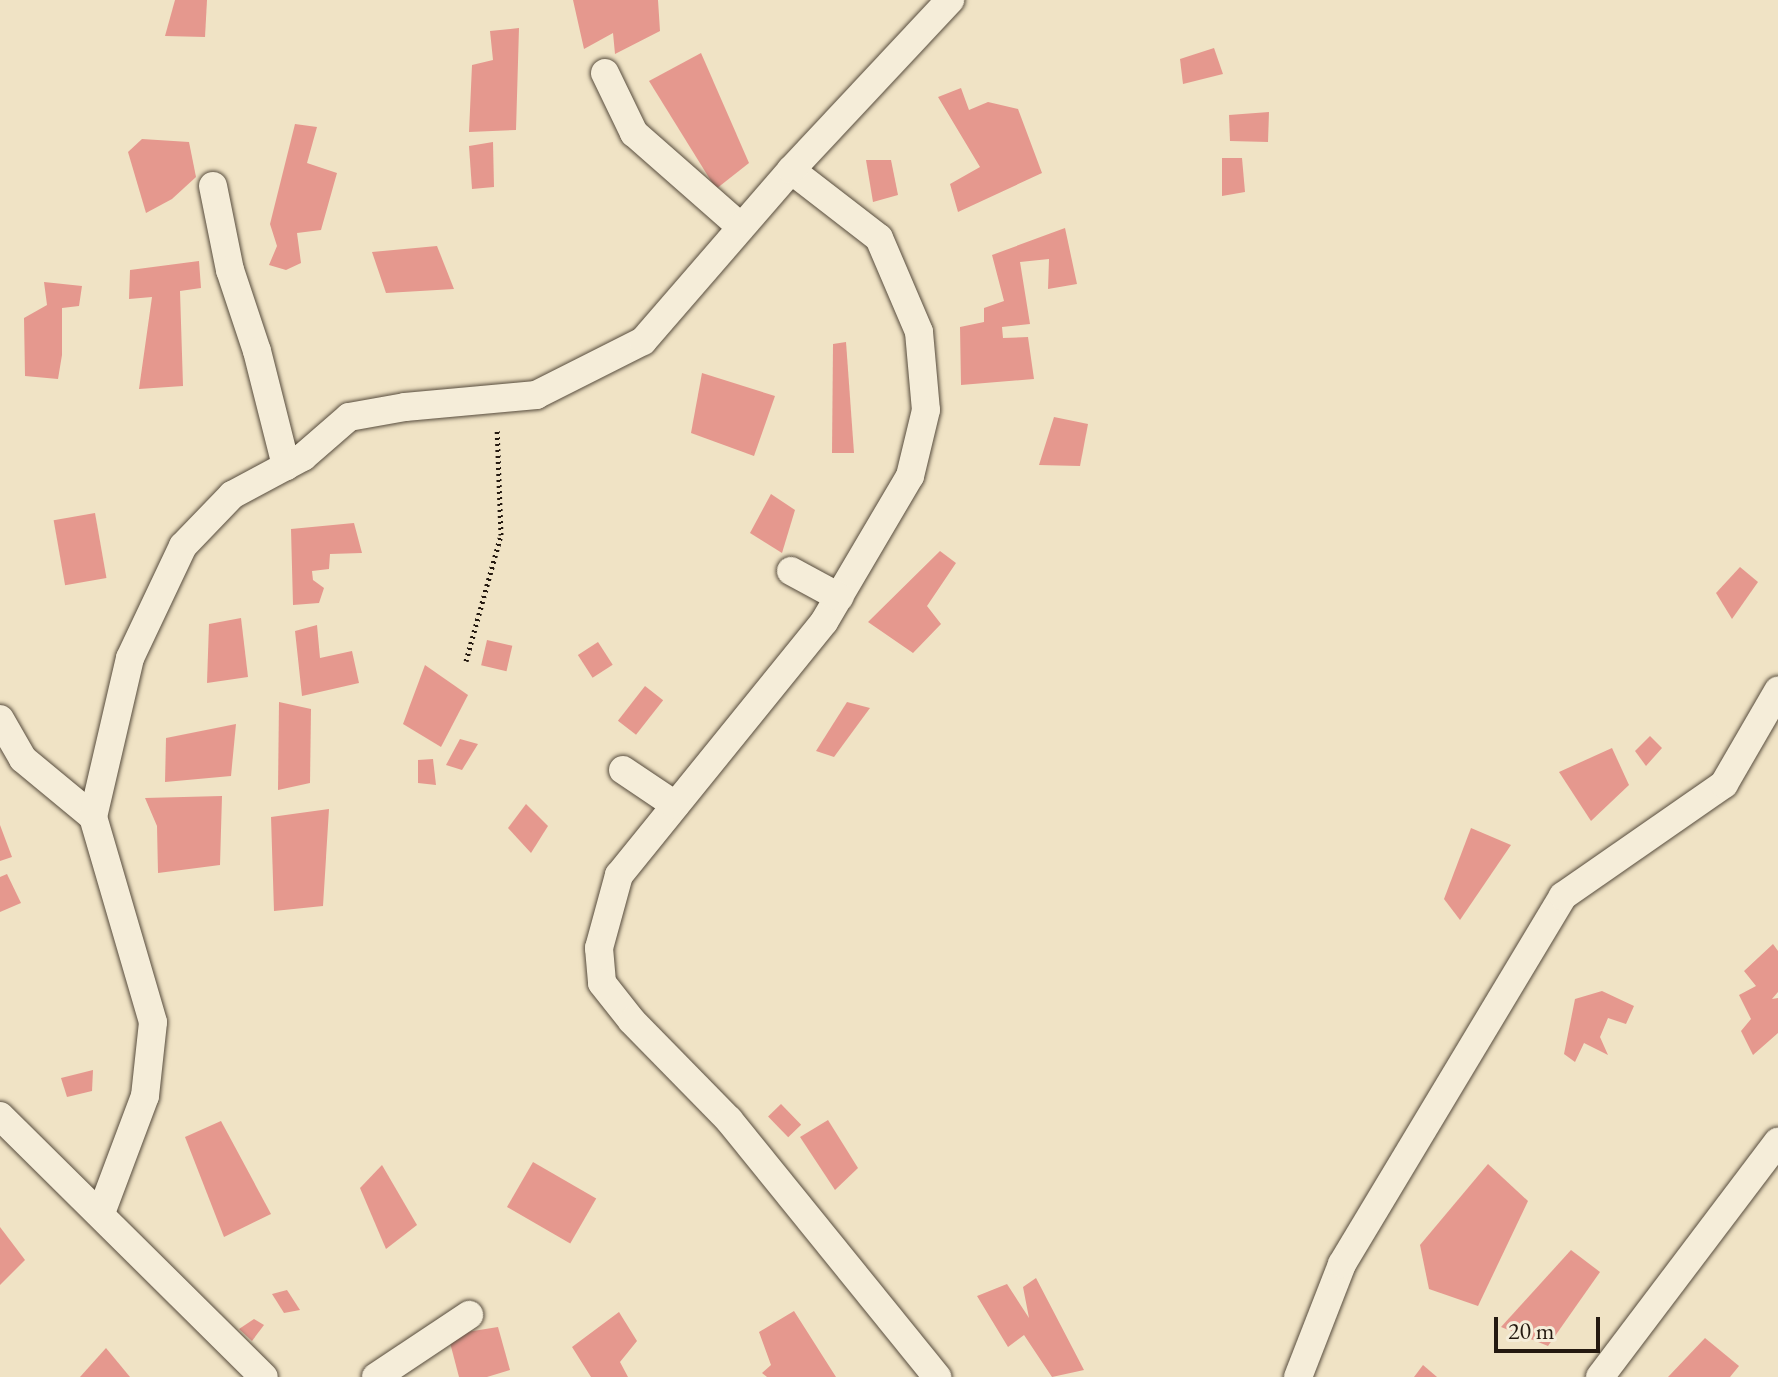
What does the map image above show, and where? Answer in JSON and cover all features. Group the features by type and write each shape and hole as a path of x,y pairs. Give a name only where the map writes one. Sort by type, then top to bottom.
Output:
{"street":[{"path":"101,1213 145,1096 153,1022 93,817 130,658 183,546 232,495 303,457 349,417 405,407 536,395 643,341 791,170 950,0"},
{"path":"605,73 634,133 741,227"},
{"path":"791,170 879,238 919,332 926,410 910,476 824,622 619,875 599,948 602,983 632,1021 729,1120 937,1377"},
{"path":"213,186 230,270 257,351 286,466"},
{"path":"791,571 839,597"},
{"path":"1298,1377 1342,1264 1563,896 1724,784 1778,691"},
{"path":"0,719 23,759 93,817"},
{"path":"623,770 675,805"},
{"path":"1,1117 264,1377"},
{"path":"1600,1377 1778,1142"},
{"path":"376,1377 469,1315"}],"path":[{"path":"466,661 501,535 496,399"}],"building":[{"path":"175,0 207,0 205,37 165,36"},
{"path":"573,0 658,0 660,31 615,54 613,33 584,49"},
{"path":"519,28 516,130 469,132 472,65 493,60 490,31"},
{"path":"1214,48 1223,74 1183,84 1180,59"},
{"path":"701,53 749,163 716,189 649,81"},
{"path":"961,88 969,110 988,102 1018,109 1042,173 958,212 950,184 980,167 938,97"},
{"path":"1269,112 1268,142 1230,141 1229,115"},
{"path":"295,124 317,127 307,163 337,173 321,230 297,233 301,263 286,270 269,265 277,246 270,224"},
{"path":"142,139 189,142 196,177 172,199 146,213 128,152"},
{"path":"493,142 494,187 472,189 469,146"},
{"path":"1222,158 1242,158 1245,192 1222,196"},
{"path":"866,160 891,160 898,195 873,202"},
{"path":"1065,228 1077,284 1048,289 1049,259 1020,262 1030,324 1002,327 1003,338 1028,337 1034,379 961,385 960,327 984,322 984,308 1004,301 992,255"},
{"path":"437,246 454,289 386,293 372,252"},
{"path":"199,261 201,288 180,291 183,386 139,389 152,297 129,299 130,270"},
{"path":"44,282 82,286 79,306 62,308 62,355 58,379 25,376 24,318 47,305"},
{"path":"846,342 854,453 832,453 833,344"},
{"path":"702,373 775,396 754,456 691,433"},
{"path":"1054,417 1088,424 1080,466 1039,465"},
{"path":"771,494 795,510 782,553 750,533"},
{"path":"95,513 106,578 65,585 54,520"},
{"path":"354,523 362,553 330,554 329,569 312,571 313,580 324,588 319,603 293,605 291,529"},
{"path":"940,551 956,563 927,606 941,624 913,653 868,622"},
{"path":"1740,567 1758,582 1732,619 1716,593"},
{"path":"241,618 248,677 207,683 209,624"},
{"path":"317,625 320,658 352,651 359,683 302,696 295,631"},
{"path":"487,640 512,646 506,671 481,665"},
{"path":"598,642 613,665 593,678 578,655"},
{"path":"425,665 468,695 441,747 403,724"},
{"path":"645,686 663,700 636,735 618,721"},
{"path":"279,702 311,709 310,783 278,790"},
{"path":"847,702 870,708 834,757 816,751"},
{"path":"236,724 231,776 165,782 166,738"},
{"path":"1650,736 1662,748 1646,766 1635,751"},
{"path":"460,739 478,744 462,770 446,765"},
{"path":"1612,748 1629,785 1591,821 1559,772"},
{"path":"433,759 436,785 418,783 418,760"},
{"path":"222,796 220,865 158,873 157,826 145,798"},
{"path":"526,804 548,826 531,853 508,828"},
{"path":"329,809 323,906 274,911 271,817"},
{"path":"0,825 12,857 0,861"},
{"path":"1471,828 1511,845 1460,920 1444,899"},
{"path":"7,874 21,903 0,912 0,877"},
{"path":"1773,944 1778,951 1778,992 1772,999 1778,998 1778,1033 1753,1055 1741,1031 1751,1019 1739,995 1756,986 1744,971"},
{"path":"1602,991 1634,1006 1626,1024 1608,1018 1600,1037 1608,1055 1584,1043 1575,1062 1564,1054 1575,999"},
{"path":"93,1070 92,1091 67,1097 61,1078"},
{"path":"781,1104 801,1125 788,1137 768,1117"},
{"path":"828,1120 858,1168 835,1190 800,1137"},
{"path":"221,1121 271,1214 224,1237 185,1137"},
{"path":"533,1162 596,1198 570,1244 507,1207"},
{"path":"1488,1164 1528,1201 1478,1306 1429,1289 1420,1245"},
{"path":"382,1165 417,1225 386,1249 360,1188"},
{"path":"0,1227 25,1260 0,1285"},
{"path":"1571,1250 1600,1272 1548,1346 1501,1327"},
{"path":"1036,1278 1084,1370 1052,1377 1024,1335 1008,1347 977,1296 1007,1284 1029,1318 1023,1287"},
{"path":"287,1290 300,1310 284,1313 272,1294"},
{"path":"794,1311 836,1377 767,1377 762,1373 771,1365 759,1332"},
{"path":"619,1312 637,1341 620,1362 628,1377 591,1377 572,1347"},
{"path":"254,1319 264,1325 252,1341 239,1329"},
{"path":"498,1327 510,1370 487,1377 459,1377 448,1335"},
{"path":"1705,1338 1739,1366 1730,1377 1668,1377"},
{"path":"106,1348 130,1377 80,1377"},
{"path":"1423,1365 1437,1377 1414,1377"}]}
